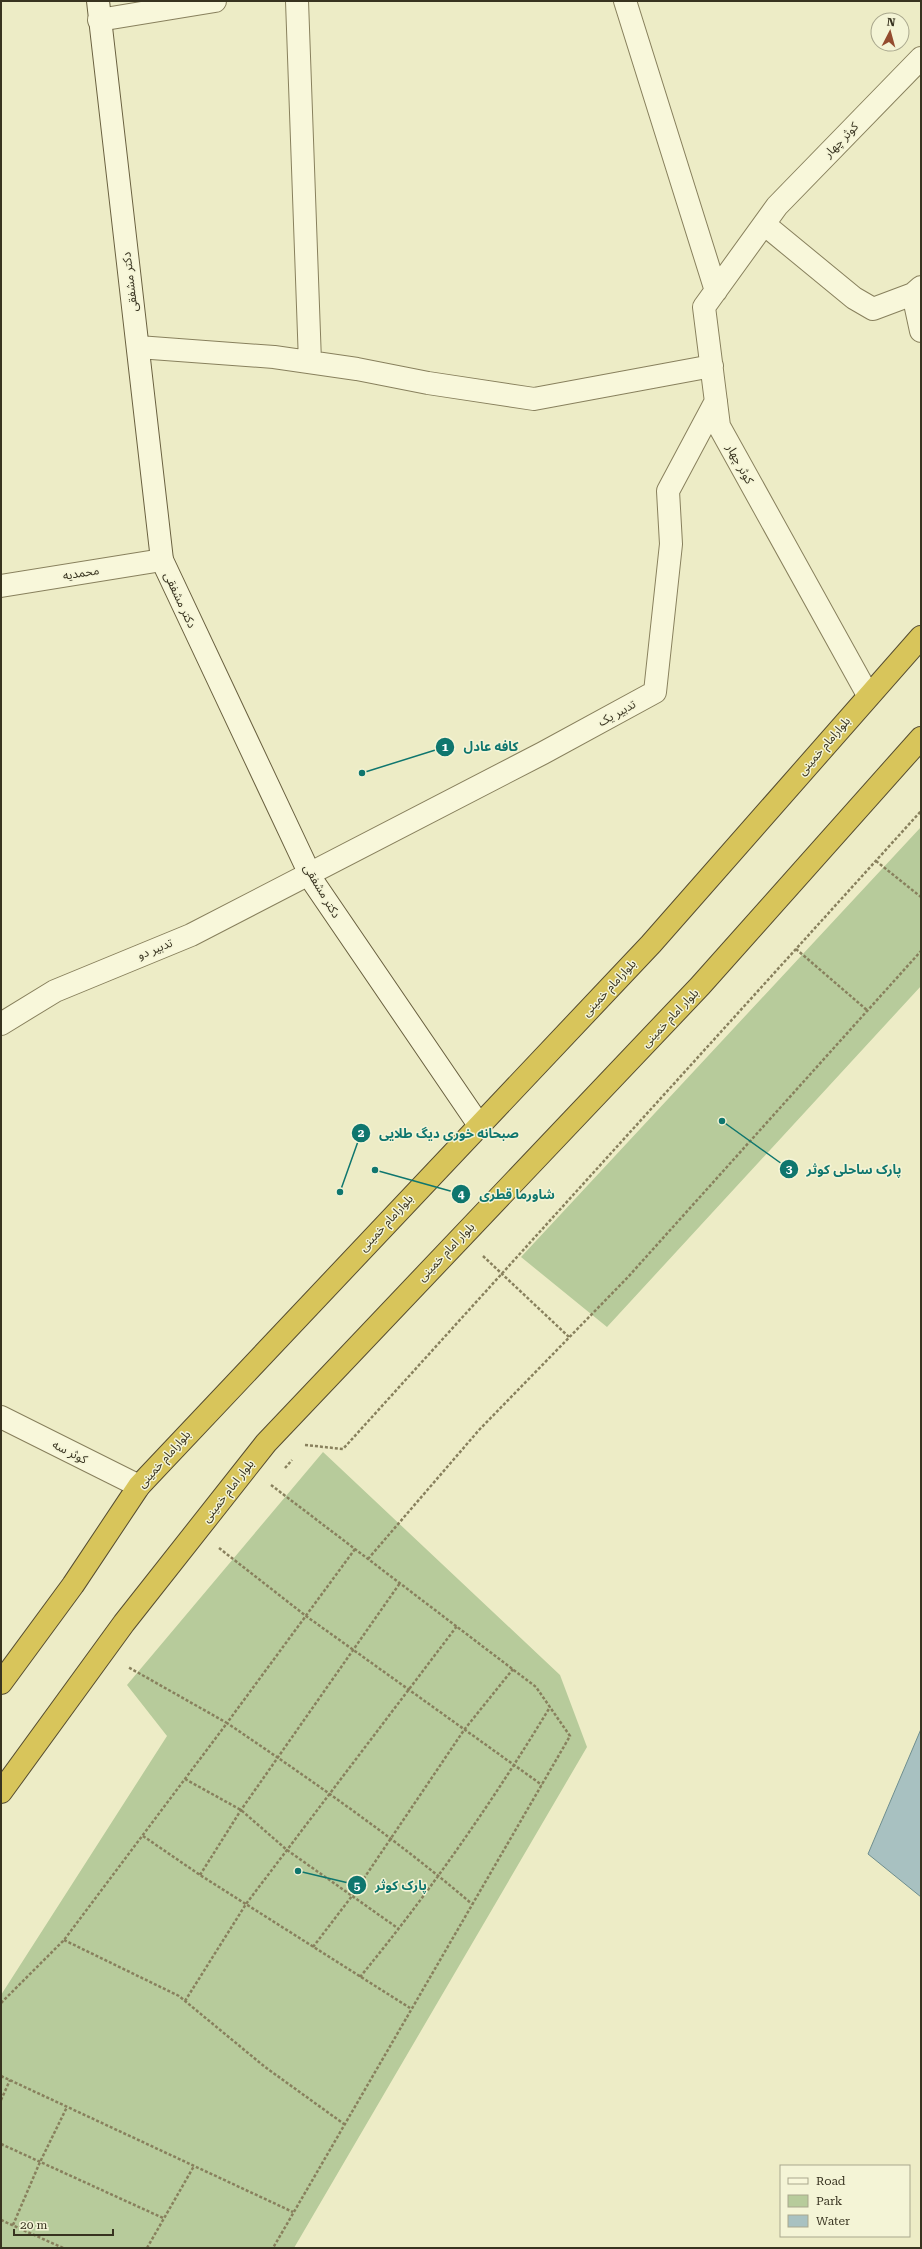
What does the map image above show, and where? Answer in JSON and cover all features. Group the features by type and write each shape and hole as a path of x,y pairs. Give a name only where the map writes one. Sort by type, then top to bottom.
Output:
{"highway":[{"name":"بلوارامام خمینی","path":"1,1684 73,1585 139,1486 651,944 868,695 921,637"},
{"name":"بلوار امام خمینی","path":"1,1792 124,1623 266,1443 700,986 921,738"}],"street":[{"path":"98,10 215,1"},
{"path":"297,1 310,362"},
{"path":"625,1 716,291"},
{"name":"دکتر مشفقی","path":"98,10 162,560 309,873 479,1125"},
{"name":"کوثر چهار","path":"868,695 719,426 704,307 777,206 921,58"},
{"path":"764,224 854,298 873,308 917,291 921,331"},
{"path":"138,347 274,357 534,400 712,366"},
{"name":"تدبیر یک","path":"309,873 543,754 656,692 671,544 668,491 716,401"},
{"name":"محمدیه","path":"1,586 162,560"},
{"name":"تدبیر دو","path":"1,1024 55,991 191,935 309,873"},
{"name":"کوثر سه","path":"1,1417 139,1486"}],"path":[{"path":"300,1451 304,1445 343,1449 921,812"},
{"path":"876,861 921,897"},
{"path":"796,949 868,1012"},
{"path":"368,1559 478,1430 628,1277 868,1012 921,951"},
{"path":"461,1237 502,1273 569,1337"},
{"path":"281,1474 295,1456"},
{"path":"267,1491 276,1479"},
{"path":"272,1485 536,1687 570,1736 410,2008 273,2248"},
{"path":"196,1532 219,1548 306,1616 542,1785"},
{"path":"214,1554 224,1542"},
{"path":"1,2003 64,1940 143,1836 355,1549"},
{"path":"200,1875 241,1810 400,1583"},
{"path":"185,2001 246,1904 330,1796 408,1689 457,1626"},
{"path":"122,1664 227,1723 278,1758 438,1875 472,1904"},
{"path":"313,1947 352,1896 388,1839 464,1730 513,1669"},
{"path":"360,1977 399,1929 438,1875 514,1766 550,1707"},
{"path":"185,1779 241,1810 287,1850 399,1929"},
{"path":"143,1836 200,1875 410,2008"},
{"path":"64,1940 178,1996 265,2067 344,2124"},
{"path":"1,2076 293,2212"},
{"path":"1,2100 11,2080"},
{"path":"13,2225 40,2162 67,2107"},
{"path":"1,2144 163,2218"},
{"path":"147,2248 194,2166"},
{"path":"1,2220 63,2248"}],"green space":[{"path":"921,827 921,986 607,1327 521,1257"},
{"path":"323,1452 560,1675 587,1747 294,2248 1,2248 1,1995 167,1736 127,1685"}],"water":[{"path":"921,1729 921,1897 868,1854"}],"place":[{"name":"کافه عادل","path":"362,773"},
{"name":"پارک ساحلی کوثر","path":"722,1121"},
{"name":"شاورما قطری","path":"375,1170"},
{"name":"صبحانه خوری دیگ طلایی","path":"340,1192"},
{"name":"پارک کوثر","path":"298,1871"}]}
